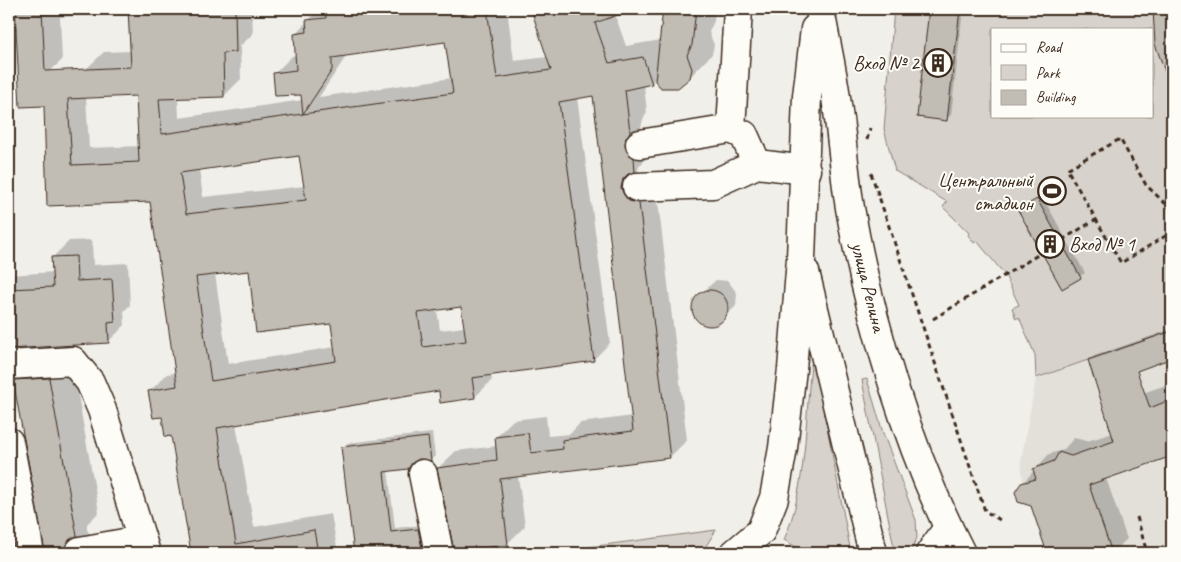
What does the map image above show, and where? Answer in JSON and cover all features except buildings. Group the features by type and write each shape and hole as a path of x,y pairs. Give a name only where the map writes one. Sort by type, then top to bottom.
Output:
{"main road":[{"path":"731,129 738,9"},
{"name":"улица Репина","path":"735,553 761,531 774,498 783,448 801,259 806,170 807,96 819,9"},
{"name":"улица Репина","path":"819,9 836,99 850,208 874,313 904,415 948,528 962,553"},
{"path":"640,144 731,129 744,136 757,164"},
{"path":"637,187 713,184 757,164 806,170"},
{"name":"улица Репина","path":"801,259 814,302 873,553"},
{"path":"9,365 73,361 90,382 110,434 144,546 80,551"},
{"path":"9,442 30,553"},
{"path":"423,474 439,553"},
{"path":"930,553 948,528"}],"path":[{"path":"866,144 870,128"},
{"path":"1172,210 1146,184 1120,138 1067,170 1121,263 1172,232"},
{"path":"870,169 985,511 1000,520"},
{"path":"1062,240 1096,220"},
{"path":"934,319 1041,253"},
{"path":"1137,517 1147,553"}],"shaded area":[{"path":"1172,331 1172,553 1047,553 1030,504 1021,504 1015,495 1016,488 1023,482 1021,461 1036,378"}],"green space":[{"name":"Центральный стадион","path":"894,9 1172,9 1172,331 1036,378 1035,355 1019,317 1016,319 1012,308 1019,305 1005,275 977,241 974,243 968,235 969,233 943,207 947,202 895,171 884,129"},
{"path":"811,364 815,364 851,553 807,553 784,540 792,519 801,476"},
{"path":"867,379 883,433 916,520 917,538 910,553 895,553 862,380"},
{"path":"716,530 706,546 696,553 544,553"}],"place":[{"name":"Вход № 2","path":"938,63"},
{"name":"Центральный стадион","path":"1052,191"},
{"name":"Вход № 1","path":"1050,244"}]}
